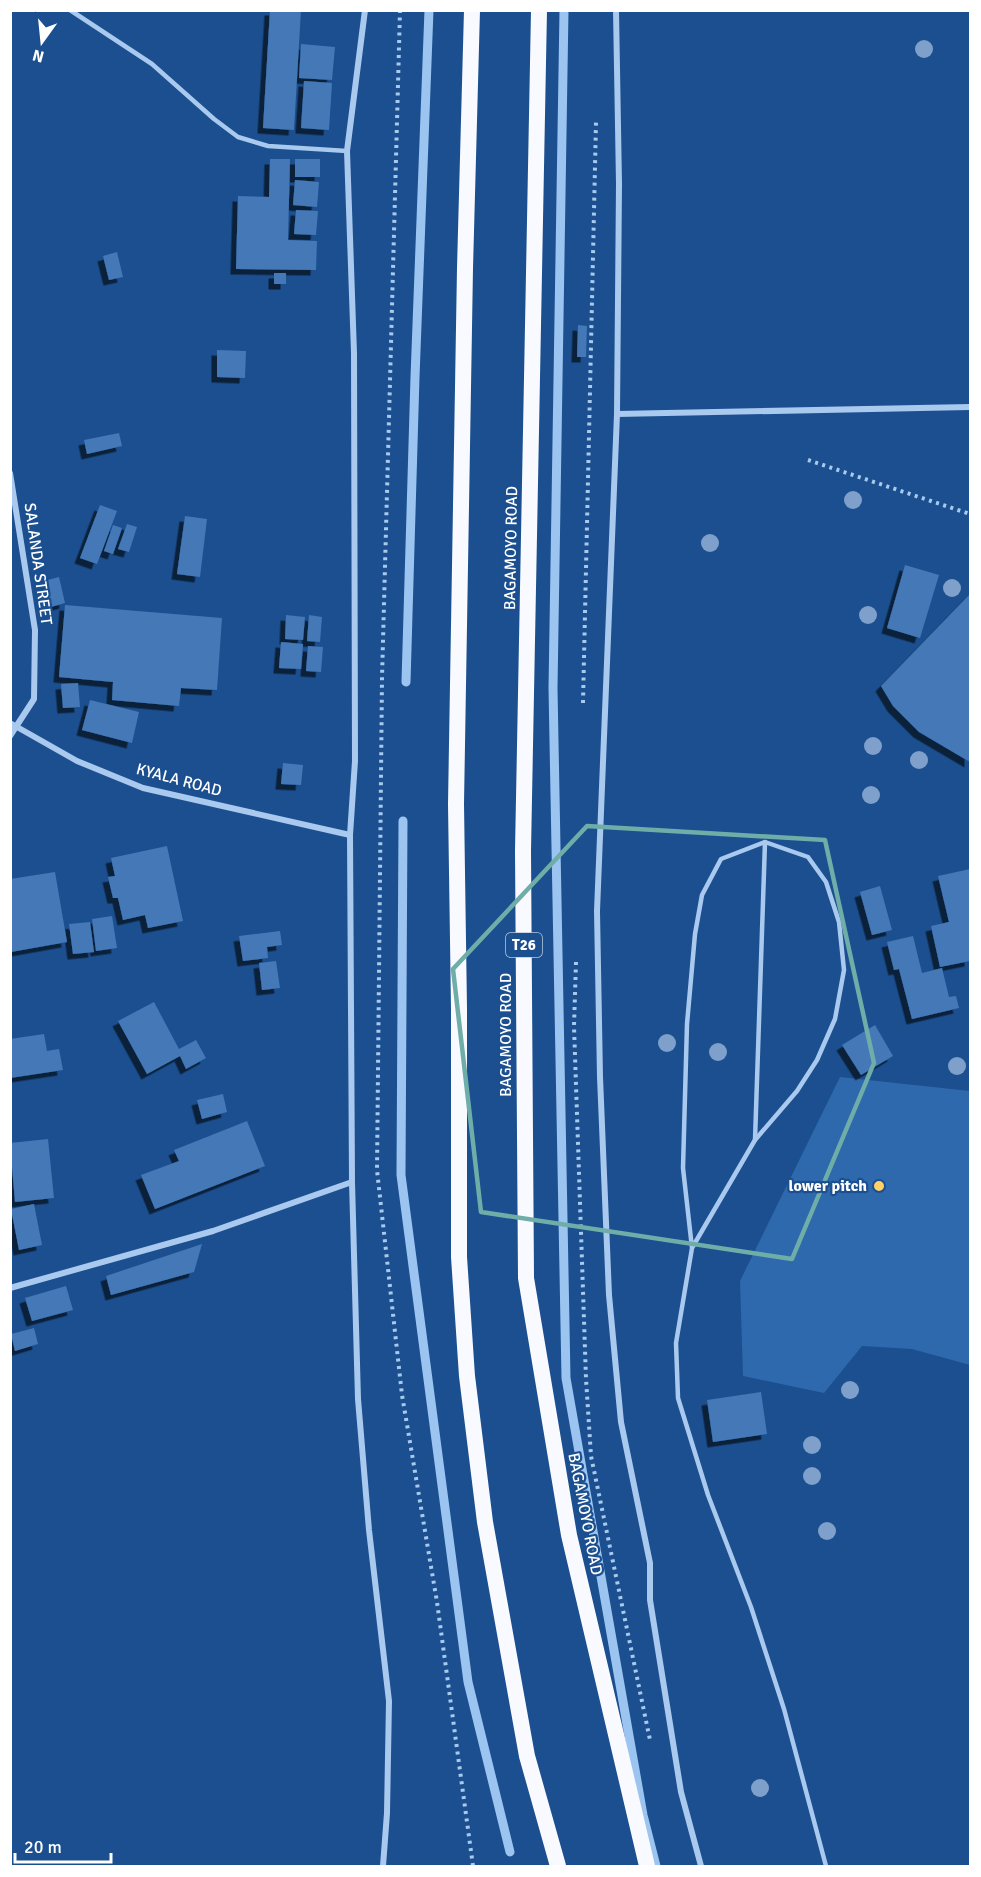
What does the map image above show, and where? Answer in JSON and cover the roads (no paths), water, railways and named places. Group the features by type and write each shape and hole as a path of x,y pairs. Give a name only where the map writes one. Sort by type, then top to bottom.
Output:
{"highway":[{"path":"472,10 465,268 456,804 459,1257 467,1376 485,1522 527,1756 558,1866"},
{"name":"BAGAMOYO ROAD","path":"539,10 523,851 526,1278 569,1535 647,1866"}],"street":[{"path":"365,10 347,151 354,365 355,760 350,835 352,1182 358,1399 369,1530 389,1701 387,1813 383,1866"},
{"path":"616,10 619,184 617,414 597,911 600,1077 609,1295 621,1422 650,1563 650,1600 681,1792 701,1866"},
{"path":"617,414 970,407"},
{"name":"SALANDA STREET","path":"10,473 35,630 34,699 14,725 10,736"},
{"name":"KYALA ROAD","path":"14,725 77,760 143,788 350,835"},
{"path":"10,1288 213,1231 352,1182"}],"lane":[{"path":"70,10 152,64 214,119 238,137 268,146 347,151"},
{"path":"754,1140 765,842"},
{"path":"692,1248 754,1140 797,1091 817,1060 835,1019 844,970 839,922 826,882 808,857 765,842 721,859 702,895 695,934 687,1024 683,1167 692,1248 676,1343 678,1398 708,1496 750,1607 784,1709 826,1866"}],"waterway":[{"path":"406,682 429,10"},
{"path":"564,10 553,688 566,1378 643,1815 656,1866"},
{"path":"403,821 401,1175 468,1682 510,1852"}],"place":[{"name":"lower pitch","path":"879,1186"}]}
